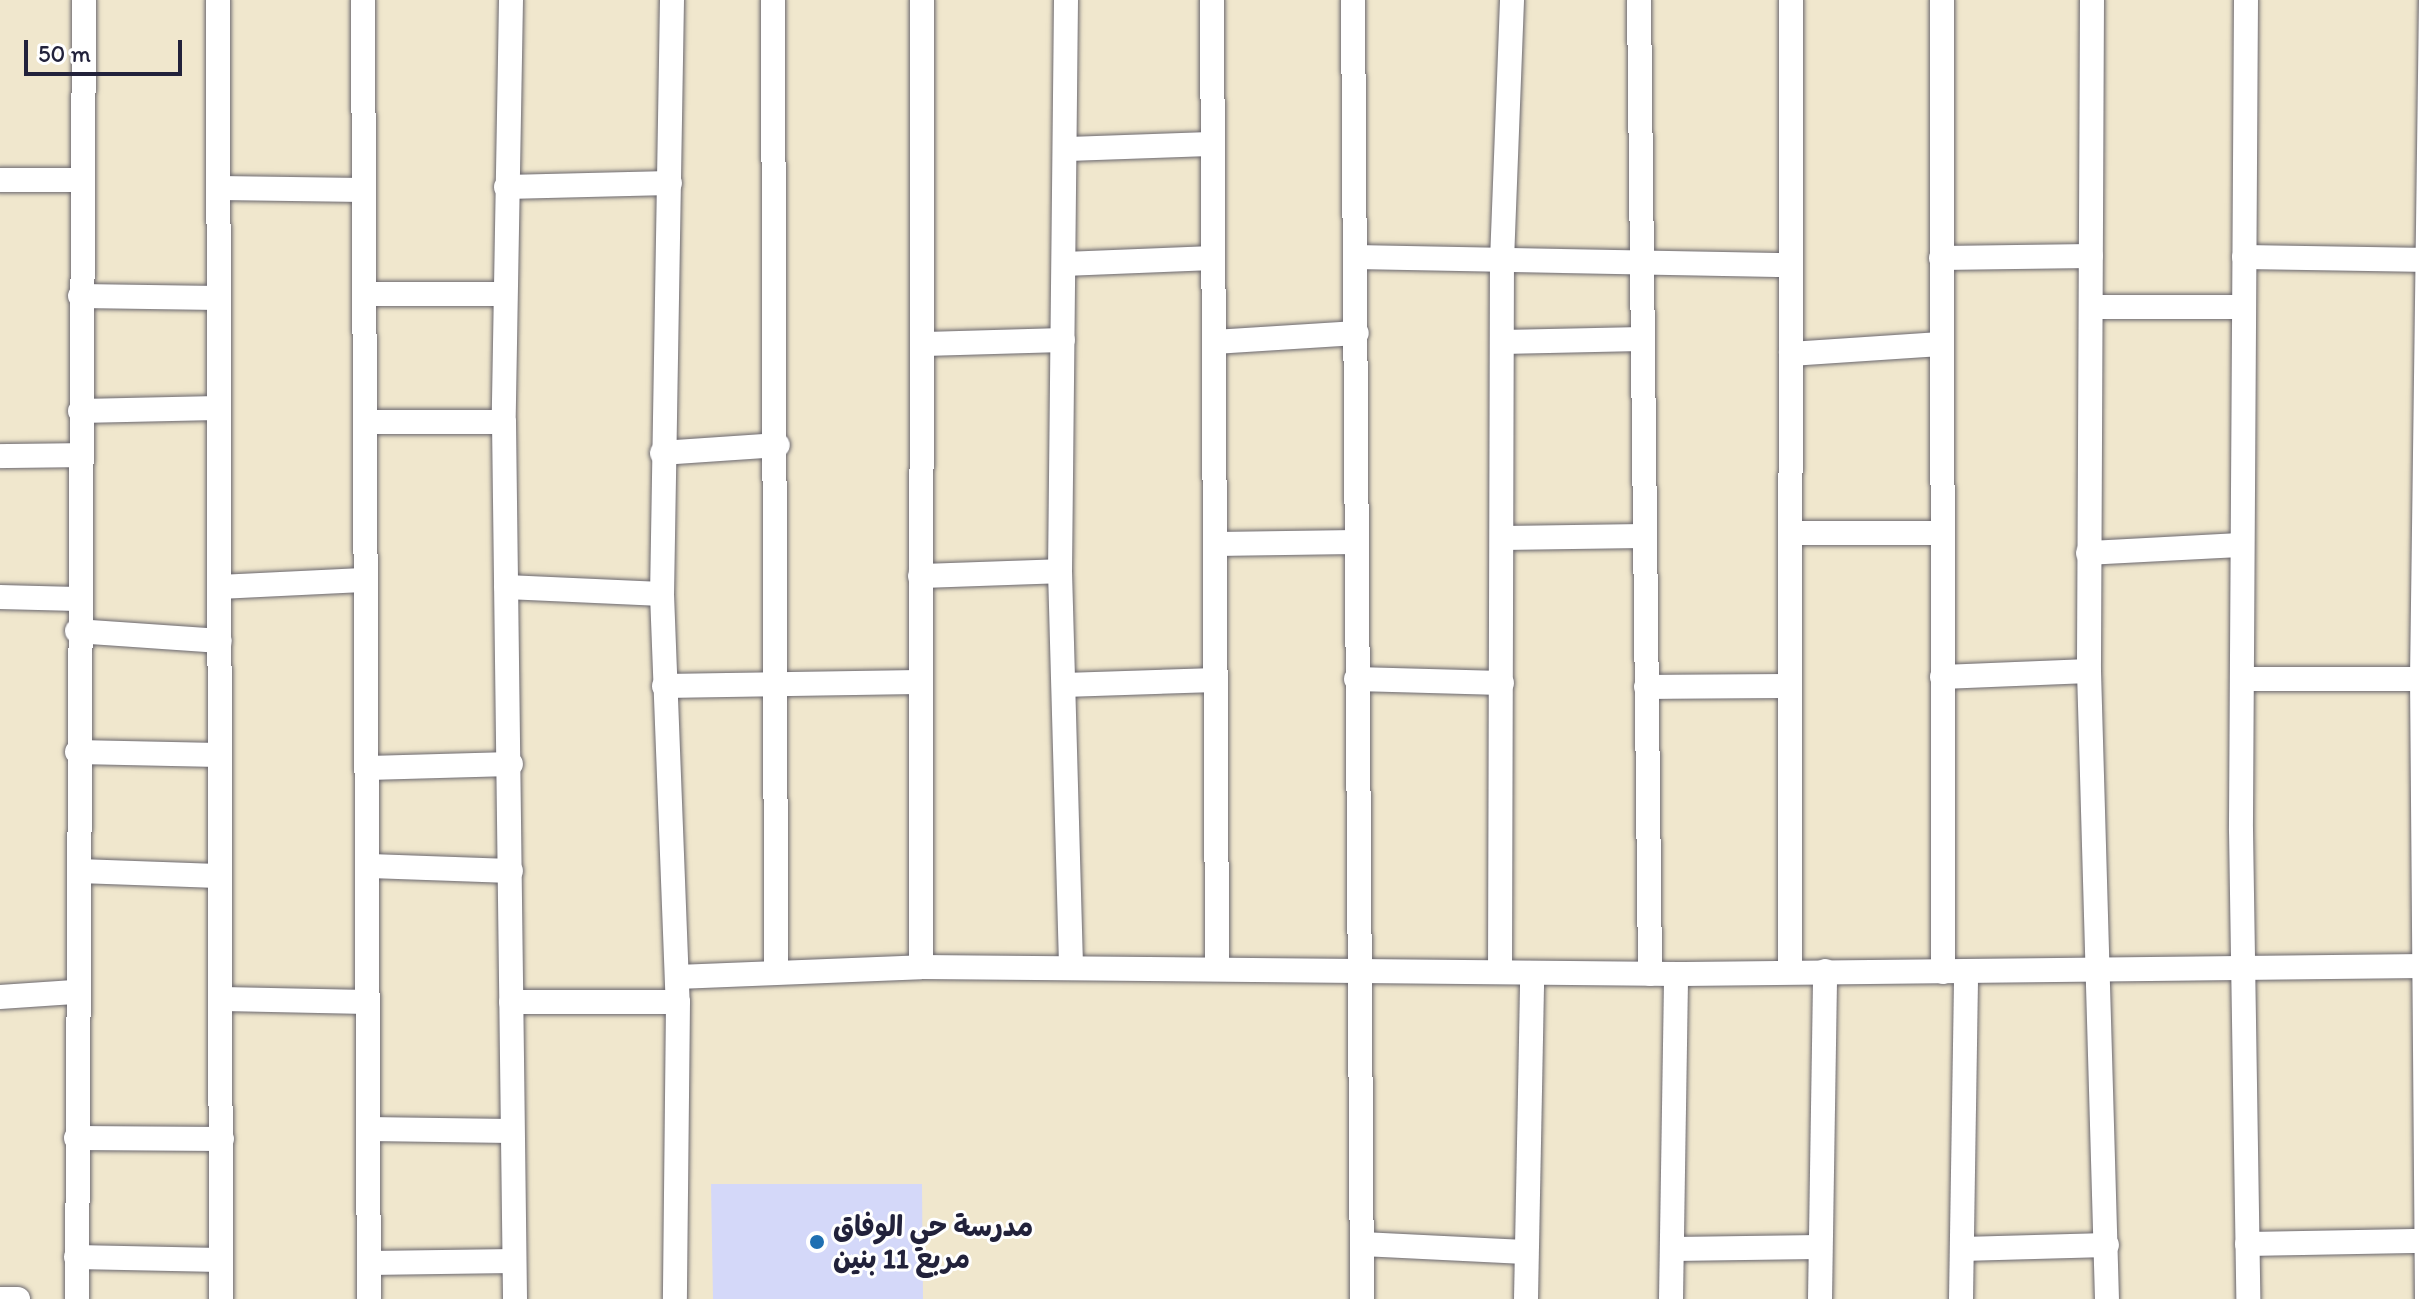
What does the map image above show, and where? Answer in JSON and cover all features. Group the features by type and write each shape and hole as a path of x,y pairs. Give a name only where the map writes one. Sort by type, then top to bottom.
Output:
{"street":[{"path":"77,1299 74,992 79,871 77,599 84,0"},
{"path":"218,0 218,876 223,999 221,1299"},
{"path":"363,0 366,422 363,580 370,866 367,1002 369,1299"},
{"path":"511,0 504,422 511,764 511,1131 515,1299"},
{"path":"672,0 662,594 678,1002 675,1299"},
{"path":"773,0 780,682 776,971"},
{"path":"921,967 918,682 925,344 922,0"},
{"path":"1066,0 1060,571 1071,967"},
{"path":"1212,0 1217,969"},
{"path":"1353,0 1357,333 1355,971 1362,1299"},
{"path":"1500,972 1502,261 1512,0"},
{"path":"1639,0 1650,974"},
{"path":"1790,971 1786,686 1790,533 1791,0"},
{"path":"1942,0 1938,533 1954,972 1961,1299"},
{"path":"2092,0 2089,671 2107,1299"},
{"path":"2246,0 2242,545 2248,1299"},
{"path":"2427,1299 2428,1006 2423,966 2422,679 2428,592 2431,0"},
{"path":"1066,149 1212,144"},
{"path":"0,180 82,180"},
{"path":"506,187 670,183"},
{"path":"219,188 363,190"},
{"path":"1941,258 2091,256"},
{"path":"1355,257 1791,265"},
{"path":"2244,257 2430,260"},
{"path":"1064,264 1213,258"},
{"path":"365,294 504,294"},
{"path":"80,296 218,298"},
{"path":"2091,307 2244,307"},
{"path":"1214,342 1357,333"},
{"path":"1502,342 1642,339"},
{"path":"925,344 1063,340"},
{"path":"1791,354 1940,344"},
{"path":"80,411 218,408"},
{"path":"366,422 504,422"},
{"path":"662,453 778,445"},
{"path":"0,456 79,455"},
{"path":"1790,533 1938,533"},
{"path":"1503,538 1643,536"},
{"path":"1216,544 1355,542"},
{"path":"2088,553 2242,545"},
{"path":"920,576 1060,571"},
{"path":"219,587 363,580"},
{"path":"506,587 662,594"},
{"path":"0,597 77,599"},
{"path":"77,631 220,641"},
{"path":"1942,677 2089,671"},
{"path":"1356,679 1502,683"},
{"path":"2243,679 2422,679"},
{"path":"1064,685 1216,680"},
{"path":"664,686 918,682"},
{"path":"1646,687 1786,686"},
{"path":"77,752 219,755"},
{"path":"368,768 511,764"},
{"path":"370,866 511,871"},
{"path":"79,871 218,876"},
{"path":"677,977 921,967 1650,974 1825,971 2246,974 2423,966"},
{"path":"1820,1299 1818,1247 1825,971"},
{"path":"1526,1299 1532,973"},
{"path":"1671,1299 1676,974"},
{"path":"0,997 74,992"},
{"path":"223,999 367,1002"},
{"path":"511,1002 678,1002"},
{"path":"368,1129 511,1131"},
{"path":"76,1138 222,1139"},
{"path":"2247,1244 2427,1241"},
{"path":"1362,1244 1525,1252"},
{"path":"1962,1249 2107,1245"},
{"path":"1673,1249 1818,1247"},
{"path":"76,1257 220,1260"},
{"path":"369,1263 514,1261"},
{"path":"0,1299 18,1299"}],"shaded area":[{"name":"مدرسة حي الوفاق مربع 11 بنين","path":"711,1184 922,1184 923,1299 713,1299"}],"place":[{"name":"مدرسة حي الوفاق مربع 11 بنين","path":"817,1242"}]}
